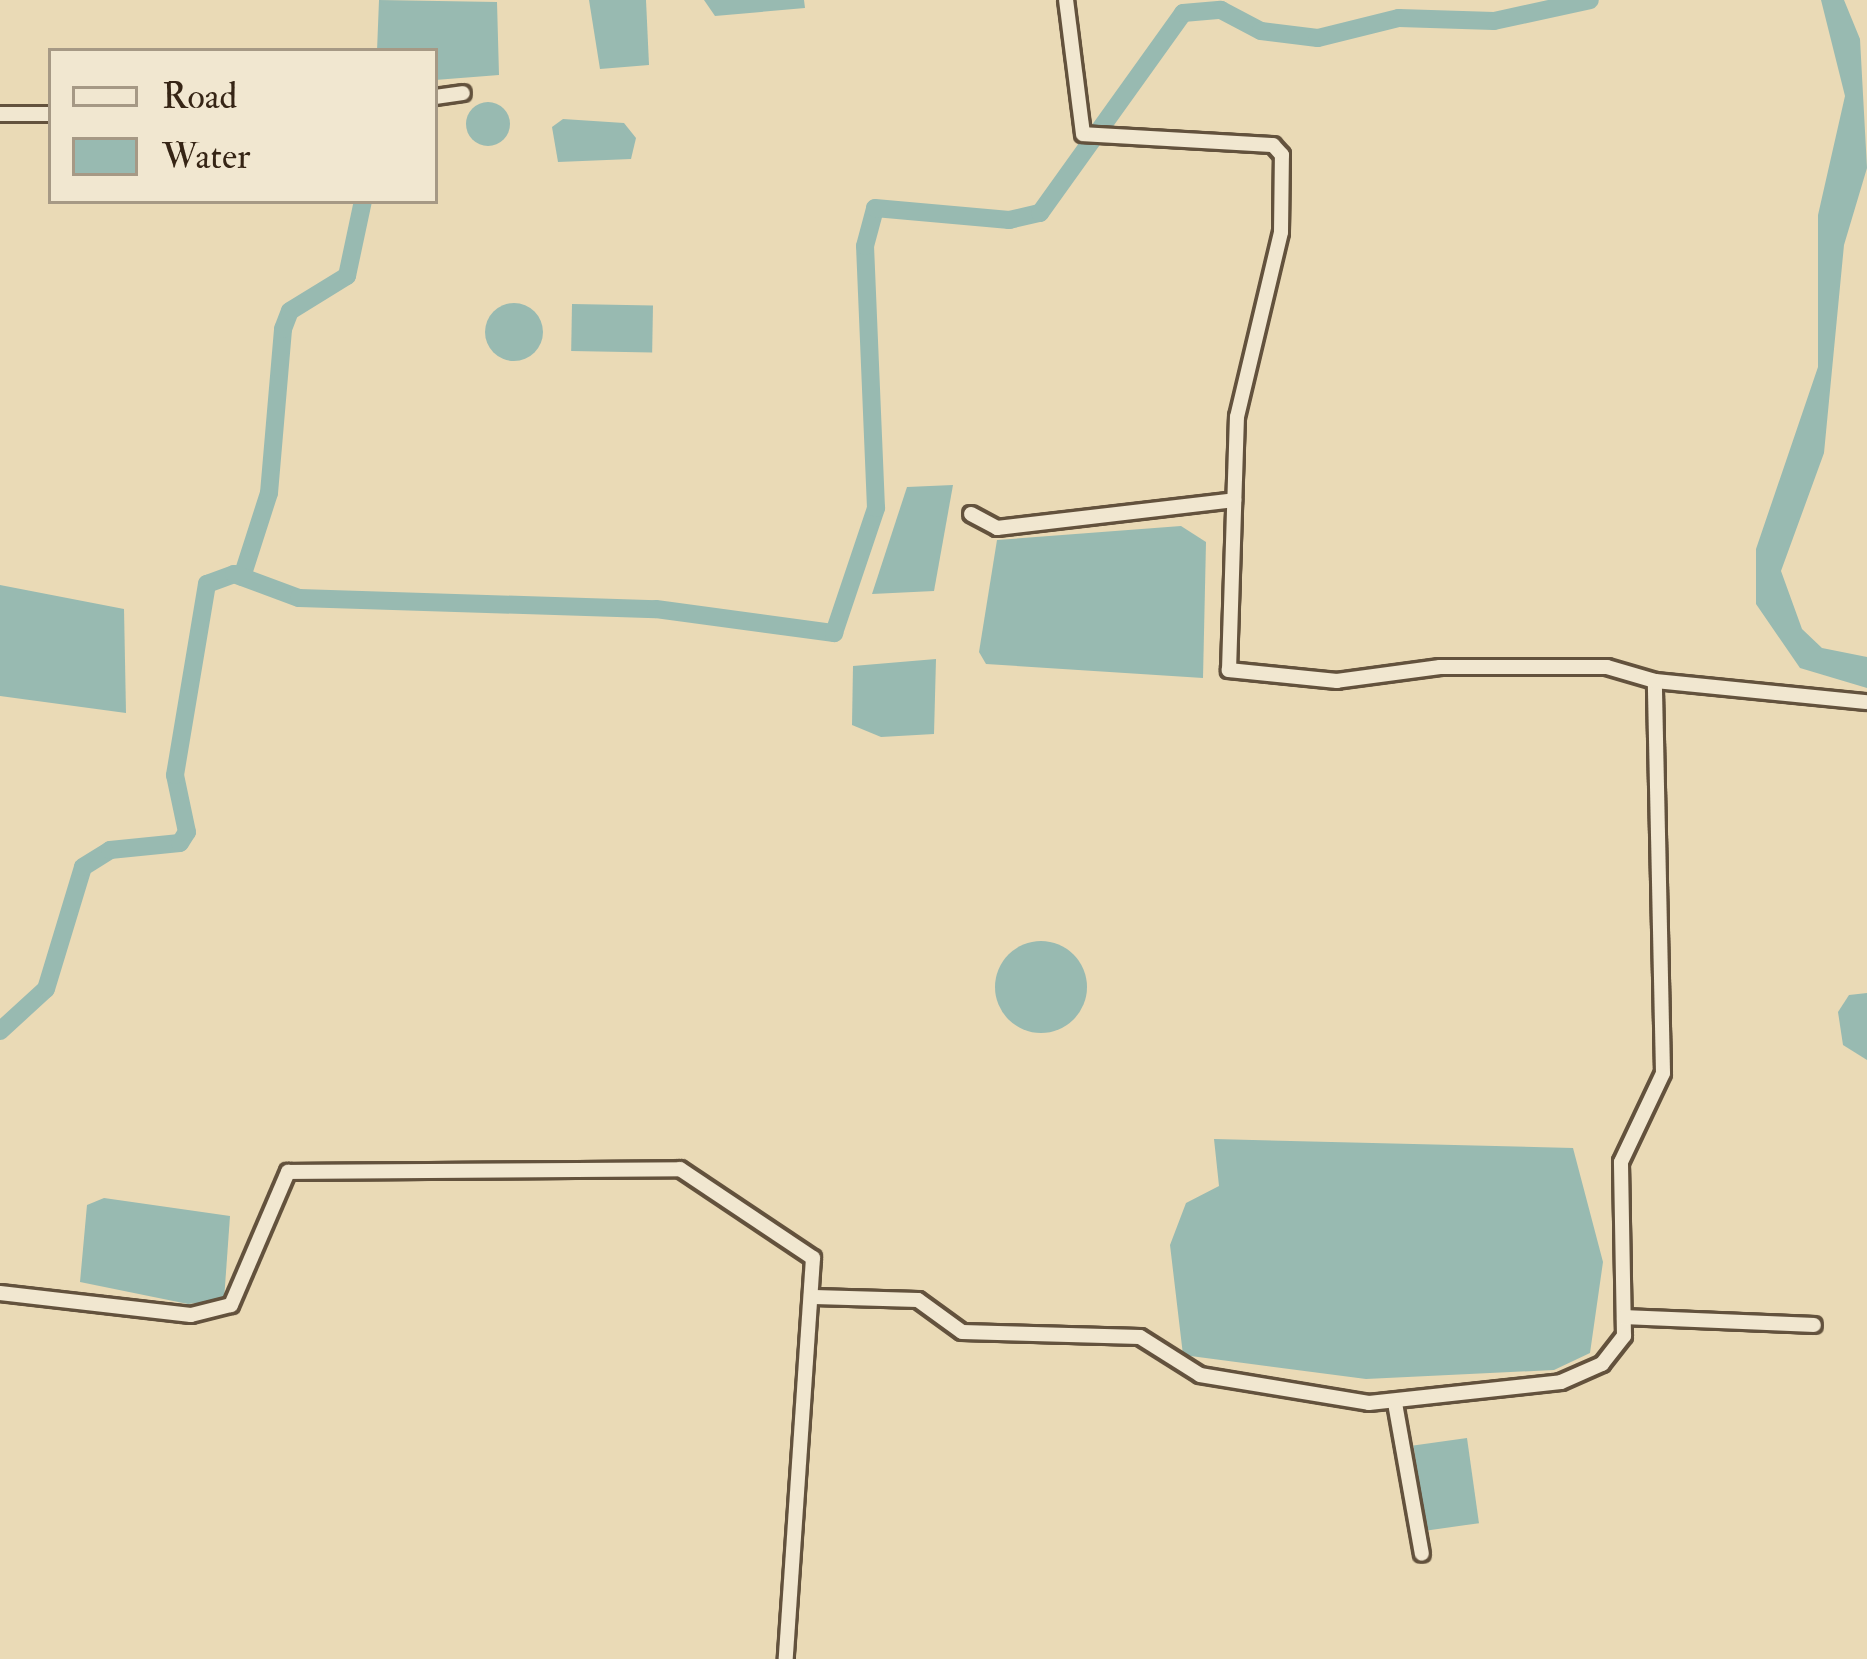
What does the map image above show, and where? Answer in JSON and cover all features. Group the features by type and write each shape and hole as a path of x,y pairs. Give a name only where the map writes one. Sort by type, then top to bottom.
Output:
{"street":[{"path":"1066,0 1079,122 1091,135 1273,145 1282,155 1282,232 1240,400 1225,662 1240,676 1607,667 1654,681 1867,701"},
{"path":"438,97 463,93"},
{"path":"0,114 48,114"},
{"path":"971,514 998,528 1234,500"},
{"path":"814,1297 918,1300 962,1332 1126,1335 1200,1375 1274,1382 1300,1398 1395,1403 1584,1374 1618,1350 1624,1317 1621,1162 1663,1073 1654,681"},
{"path":"0,1294 208,1313 241,1294 288,1172 625,1163 680,1169 801,1243 814,1297 786,1659"},
{"path":"1624,1317 1814,1325"},
{"path":"1395,1403 1422,1554"}],"water":[{"path":"379,0 497,2 499,75 438,80 438,48 377,48"},
{"path":"589,0 646,0 649,65 600,69"},
{"path":"704,0 804,0 805,8 715,16"},
{"path":"1821,0 1844,0 1860,39 1867,168 1844,245 1824,453 1781,571 1802,629 1822,648 1867,657 1867,688 1800,668 1756,604 1756,549 1818,367 1818,215 1845,96"},
{"path":"488,102 504,108 510,124 504,140 488,146 472,140 466,124 472,108"},
{"path":"563,119 624,123 636,138 631,159 558,162 552,127"},
{"path":"514,303 534,312 543,332 534,352 514,361 494,352 485,332 494,312"},
{"path":"572,304 653,305 652,352 571,351"},
{"path":"953,485 934,591 872,594 907,487"},
{"path":"1181,526 1206,542 1203,678 986,664 979,652 997,540"},
{"path":"0,585 124,609 126,713 0,696"},
{"path":"936,659 934,734 881,737 852,725 853,666"},
{"path":"1041,941 1059,944 1074,954 1084,969 1084,1005 1074,1020 1059,1030 1041,1033 1023,1030 1008,1020 998,1005 995,987 998,969 1008,954 1023,944"},
{"path":"1867,993 1867,1060 1843,1045 1838,1012 1849,995"},
{"path":"1214,1139 1573,1148 1603,1262 1590,1353 1554,1370 1366,1379 1183,1355 1170,1245 1186,1203 1219,1186"},
{"path":"104,1198 230,1216 224,1300 188,1304 80,1282 87,1205"},
{"path":"1467,1438 1479,1523 1425,1531 1414,1446"}],"waterway":[{"path":"0,1031 46,989 83,867 110,850 180,843 187,832 175,775 207,584 234,574 299,598 656,609 834,633 876,508 865,246 875,208 1009,220 1040,213 1183,13 1221,10 1261,31 1318,38 1399,18 1494,21 1590,0"},
{"path":"242,577 269,493 283,329 290,311 347,276 362,204"}]}
